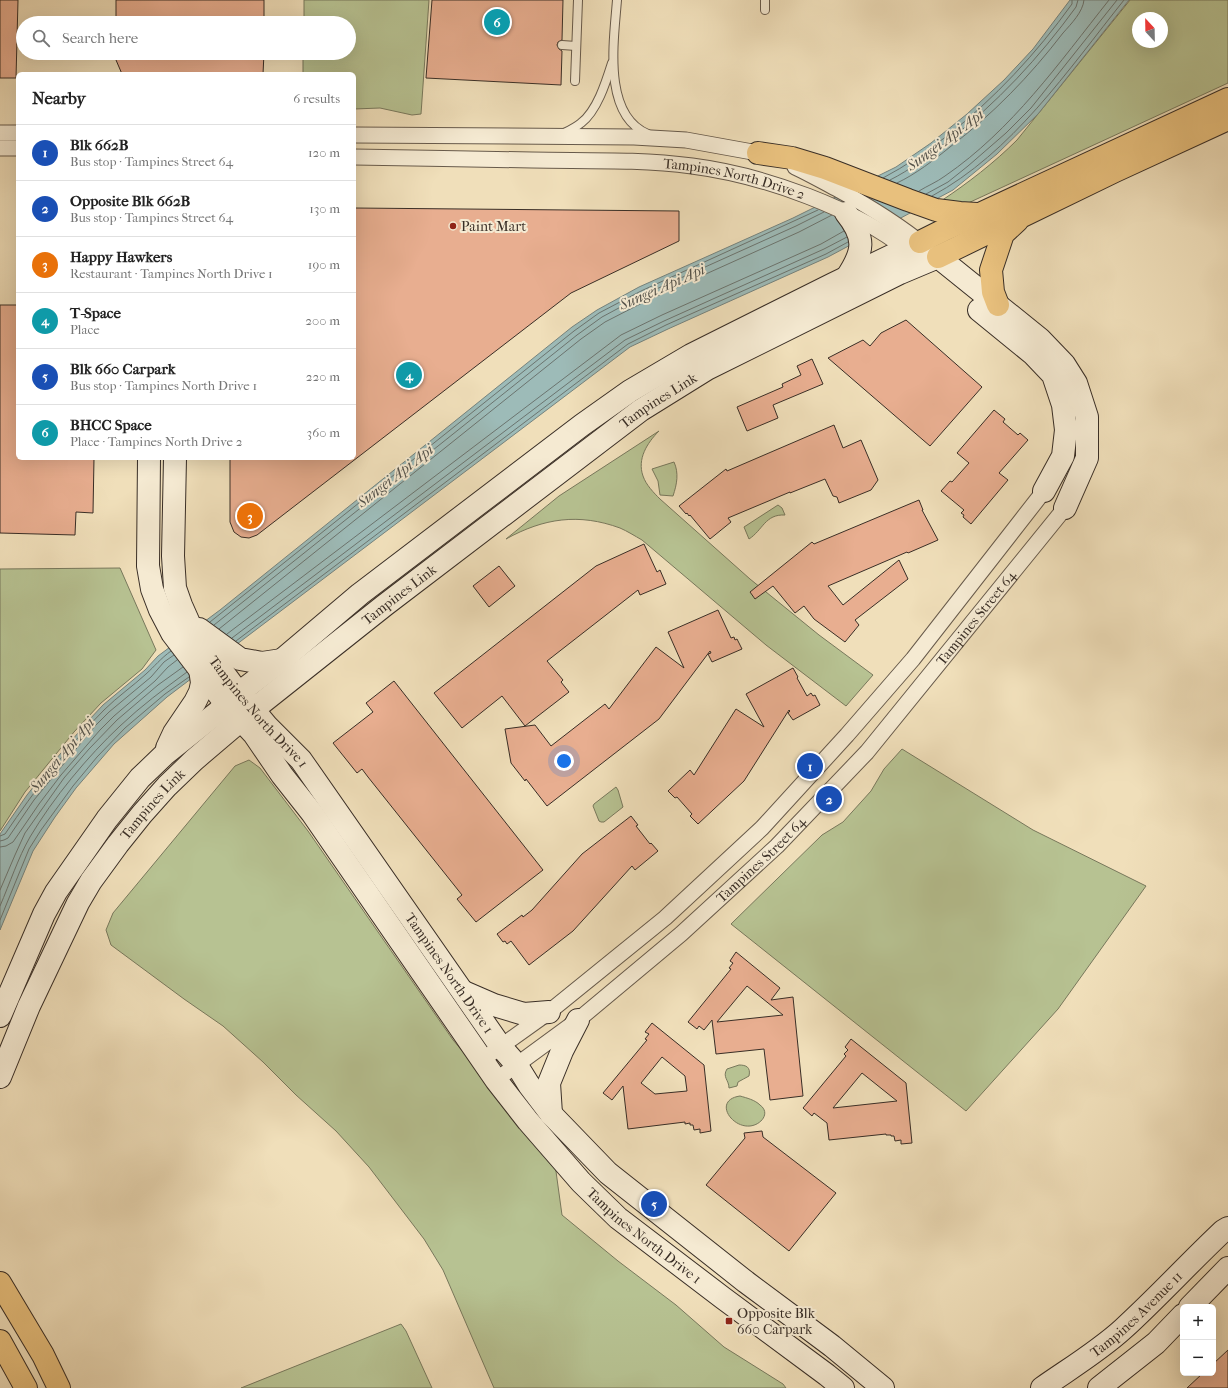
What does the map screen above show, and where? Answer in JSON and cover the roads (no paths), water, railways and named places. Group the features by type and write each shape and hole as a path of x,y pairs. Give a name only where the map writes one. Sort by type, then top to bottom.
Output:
{"main road":[{"path":"918,248 946,229 982,214 1228,99"},
{"path":"918,248 1022,216 1228,119"},
{"path":"758,153 792,158 826,168 844,183 936,210 960,214 982,214"},
{"path":"998,306 993,292 991,270 1003,234 1022,216"},
{"path":"0,1283 42,1355 59,1388"},
{"path":"0,1341 26,1388"}],"street":[{"path":"0,132 16,133"},
{"name":"Tampines North Drive 2","path":"356,135 560,135 656,138 686,140 758,153"},
{"path":"0,148 16,148"},
{"name":"Tampines North Drive 2","path":"356,157 625,161 693,166 734,173 780,186 846,213 886,235 918,248 998,306 1040,339 1064,364 1076,383 1086,417 1087,458 1065,508"},
{"name":"Tampines North Drive 2","path":"844,183 918,248 1033,354 1053,375 1063,405 1066,430 1063,456 1044,491"},
{"path":"846,213 856,225 861,246 856,264 847,277"},
{"name":"Tampines Link","path":"0,1016 44,914 56,892 107,818 140,778 164,756 360,594 582,425 630,392 691,355 847,277 918,248"},
{"name":"Tampines Link","path":"0,1076 29,1006 78,903 118,844 167,786 194,760 247,715 385,605 641,410 682,384 773,336 918,248"},
{"path":"630,392 663,380 673,379 682,384"},
{"name":"Tampines North Drive 1","path":"149,460 148,566 152,589 160,610 172,633 200,669 233,699 247,715 267,726 301,760 501,1047 516,1064 529,1085 551,1114 608,1173 746,1282 832,1346 883,1388"},
{"name":"Tampines North Drive 1","path":"175,460 173,556 175,588 189,623 233,699"},
{"name":"Tampines Street 64","path":"482,1060 549,1012 665,918 762,828 847,735 913,659 1044,491"},
{"name":"Tampines Street 64","path":"496,1080 578,1020 681,934 765,857 867,752 1065,508"},
{"path":"149,530 162,533 174,541"},
{"path":"189,623 240,658 262,663 282,660"},
{"path":"164,756 174,733 200,692 202,683 200,669"},
{"name":"Tampines North Drive 1","path":"247,715 254,734 282,775 312,813 496,1080 528,1121 581,1182 618,1218 844,1388"},
{"path":"464,992 494,1005 524,1014 549,1012"},
{"path":"551,1114 549,1083 562,1051 578,1020"},
{"name":"Tampines Avenue 11","path":"1042,1388 1093,1353 1123,1330 1226,1230"},
{"path":"1193,1304 1228,1268"},
{"path":"1099,1388 1156,1343 1180,1318"}],"lane":[{"path":"575,81 578,0"},
{"path":"617,0 613,59 619,101 625,115 642,132 656,138"},
{"path":"765,10 766,0"},
{"path":"562,45 576,46"},
{"path":"560,135 582,123 590,113 607,78 613,59"}],"water":[{"name":"Sungei Api Api","path":"1070,0 1129,0 1038,114 997,154 953,190 828,257 630,347 167,697 114,744 76,788 55,817 33,851 0,930 0,834 27,795 89,720 103,705 145,670 158,656 220,610 572,327 597,310 639,287 793,218 896,167 931,143 967,114 1004,80 1033,49"}],"place":[{"name":"BHCC Space","path":"497,22"},
{"name":"Paint Mart","path":"453,226"},
{"name":"T-Space","path":"409,375"},
{"name":"Happy Hawkers","path":"250,516"},
{"name":"Blk 662B","path":"810,766"},
{"name":"Opposite Blk 662B","path":"829,799"},
{"name":"Blk 660 Carpark","path":"654,1204"},
{"name":"Opposite Blk 660 Carpark","path":"729,1321"}]}
